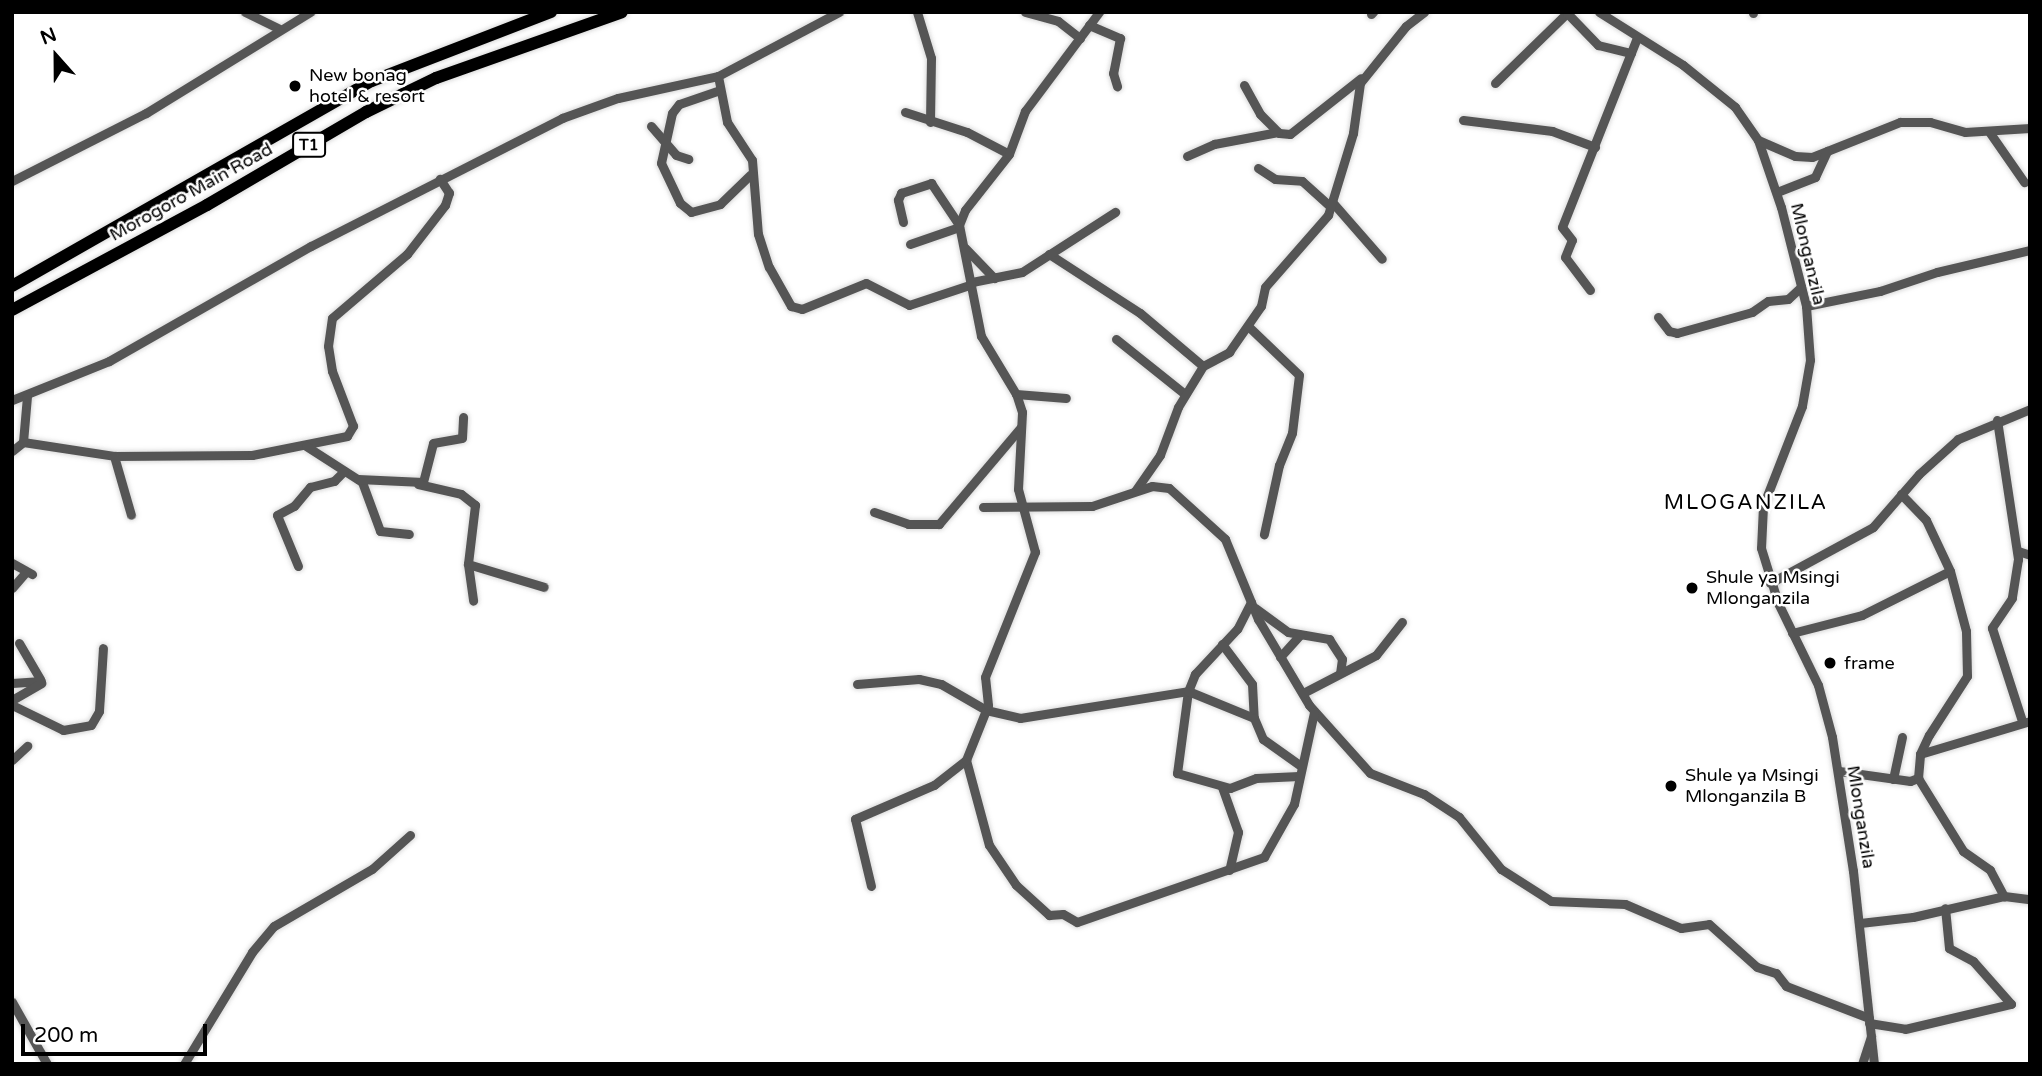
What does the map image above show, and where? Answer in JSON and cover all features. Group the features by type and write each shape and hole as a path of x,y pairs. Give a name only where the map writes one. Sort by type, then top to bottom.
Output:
{"highway":[{"name":"Morogoro Main Road","path":"12,286 372,81 551,12"},
{"name":"Morogoro Main Road","path":"12,310 377,106 436,78 622,12"}],"street":[{"path":"245,12 278,28"},
{"path":"12,181 146,113 278,28 310,12"},
{"path":"12,400 109,360 440,179 562,118 672,86 718,76 839,12"},
{"path":"917,12 931,58 930,122"},
{"path":"1025,12 1058,21 1080,38"},
{"path":"910,244 959,226 965,210 1009,154 1025,111 1099,12"},
{"name":"Mlonganzila","path":"1599,12 1713,86 1735,107 1758,139 1777,192 1806,306 1810,360 1802,406 1770,482 1759,521 1770,583 1818,685 1839,771 1860,923 1874,1064"},
{"path":"1187,156 1214,144 1279,133 1290,134 1303,128 1368,71 1419,13"},
{"path":"1495,83 1567,13 1598,45 1632,53"},
{"path":"1089,25 1120,38 1113,73 1117,86"},
{"path":"1590,290 1565,257 1572,240 1562,227 1637,38"},
{"path":"1135,491 1160,455 1185,394 1203,366 1229,352 1249,327 1265,287 1316,232 1332,205 1353,133 1360,83 1368,71"},
{"path":"718,76 727,122 752,160 750,176 769,267 791,306 802,309 866,284 909,306 972,283 1022,272 1115,212"},
{"path":"672,86 692,99"},
{"path":"1244,86 1260,114 1279,133"},
{"path":"720,90 692,99 672,113 661,163 680,204 691,212 720,204 750,176"},
{"path":"905,112 967,132 1009,154"},
{"path":"1463,120 1552,131 1595,147"},
{"path":"1758,139 1803,157 1910,121 1990,133 2030,128"},
{"path":"651,126 676,155 688,159"},
{"path":"1990,133 2024,181"},
{"path":"1777,192 1815,177 1827,150"},
{"path":"1258,168 1275,179 1302,181 1332,205 1382,259"},
{"path":"23,442 114,456 253,455 347,436 352,431 331,372 328,346 332,318 368,292 407,254 445,205 449,193 440,179"},
{"path":"871,886 855,819 934,785 966,760 986,710 985,677 1035,552 1018,489 1022,412 1016,394 981,336 959,226 932,183 901,193 898,200 903,222"},
{"path":"962,243 994,278"},
{"path":"1806,306 1880,291 2030,250"},
{"path":"1049,254 1140,313 1203,366"},
{"path":"1658,317 1669,331 1677,333 1752,312 1768,301 1788,299 1801,287"},
{"path":"1249,327 1299,375 1292,433 1279,465 1264,534"},
{"path":"1116,339 1185,394"},
{"path":"1016,394 1066,398"},
{"path":"12,451 23,442 27,396"},
{"path":"1770,583 1859,536 1958,439 1997,420 2030,409"},
{"path":"418,484 426,477 433,443 461,438 463,417"},
{"path":"1920,754 2026,721 1992,628 2012,598 2018,551 1997,420"},
{"path":"874,512 908,524 939,524 1020,428"},
{"path":"306,446 358,479 418,484 461,494 475,505 468,564 473,601"},
{"path":"114,456 131,515"},
{"path":"298,566 277,515 294,506 310,487 334,481 344,471"},
{"path":"358,479 380,531 410,534"},
{"path":"983,507 1092,506 1135,491 1162,486 1198,512 1225,539 1252,604 1280,657 1314,712 1370,773 1424,794 1453,812 1502,869 1551,901 1625,904 1681,928 1709,924 1757,967 1776,973 1786,986 1869,1020 1905,1029 2011,1004 1973,961 1949,948 1945,908"},
{"path":"1900,494 1926,520 1950,571 1966,631 1968,677 1920,754 1917,778 1964,851 1990,870 2004,896"},
{"path":"2018,551 2030,555"},
{"path":"12,563 29,573 12,589"},
{"path":"468,564 544,587"},
{"path":"1792,633 1862,615 1950,571"},
{"path":"1252,604 1284,629 1334,644 1342,659 1340,673"},
{"path":"1252,604 1237,629 1203,662 1188,691 1177,773 1222,787 1300,771"},
{"path":"1303,693 1376,655 1402,622"},
{"path":"1280,657 1300,635"},
{"path":"19,643 42,683 12,703 63,730 91,724 99,711 103,648"},
{"path":"1222,644 1252,684 1254,718 1263,739 1300,771"},
{"path":"857,684 919,679 941,684 986,710 1032,718 1119,706 1135,697 1188,691 1254,718"},
{"path":"12,683 40,680"},
{"path":"966,760 989,845 1016,885 1049,915 1063,914 1077,922 1264,857 1294,804 1314,712"},
{"path":"1893,779 1902,737"},
{"path":"12,760 27,746"},
{"path":"1839,771 1893,779 1917,778"},
{"path":"1222,787 1238,832 1229,870"},
{"path":"184,1064 252,952 274,926 372,869 410,835"},
{"path":"1860,923 1913,917 2004,896 2030,899"},
{"path":"12,1002 47,1064"},
{"path":"1862,1064 1871,1035"}],"place":[{"name":"New bonag hotel & resort","path":"295,86"},
{"name":"Shule ya Msingi Mlonganzila","path":"1692,588"},
{"name":"frame","path":"1830,663"},
{"name":"Shule ya Msingi Mlonganzila B","path":"1671,786"}],"district":[{"name":"MLOGANZILA","path":"1746,503"}]}
